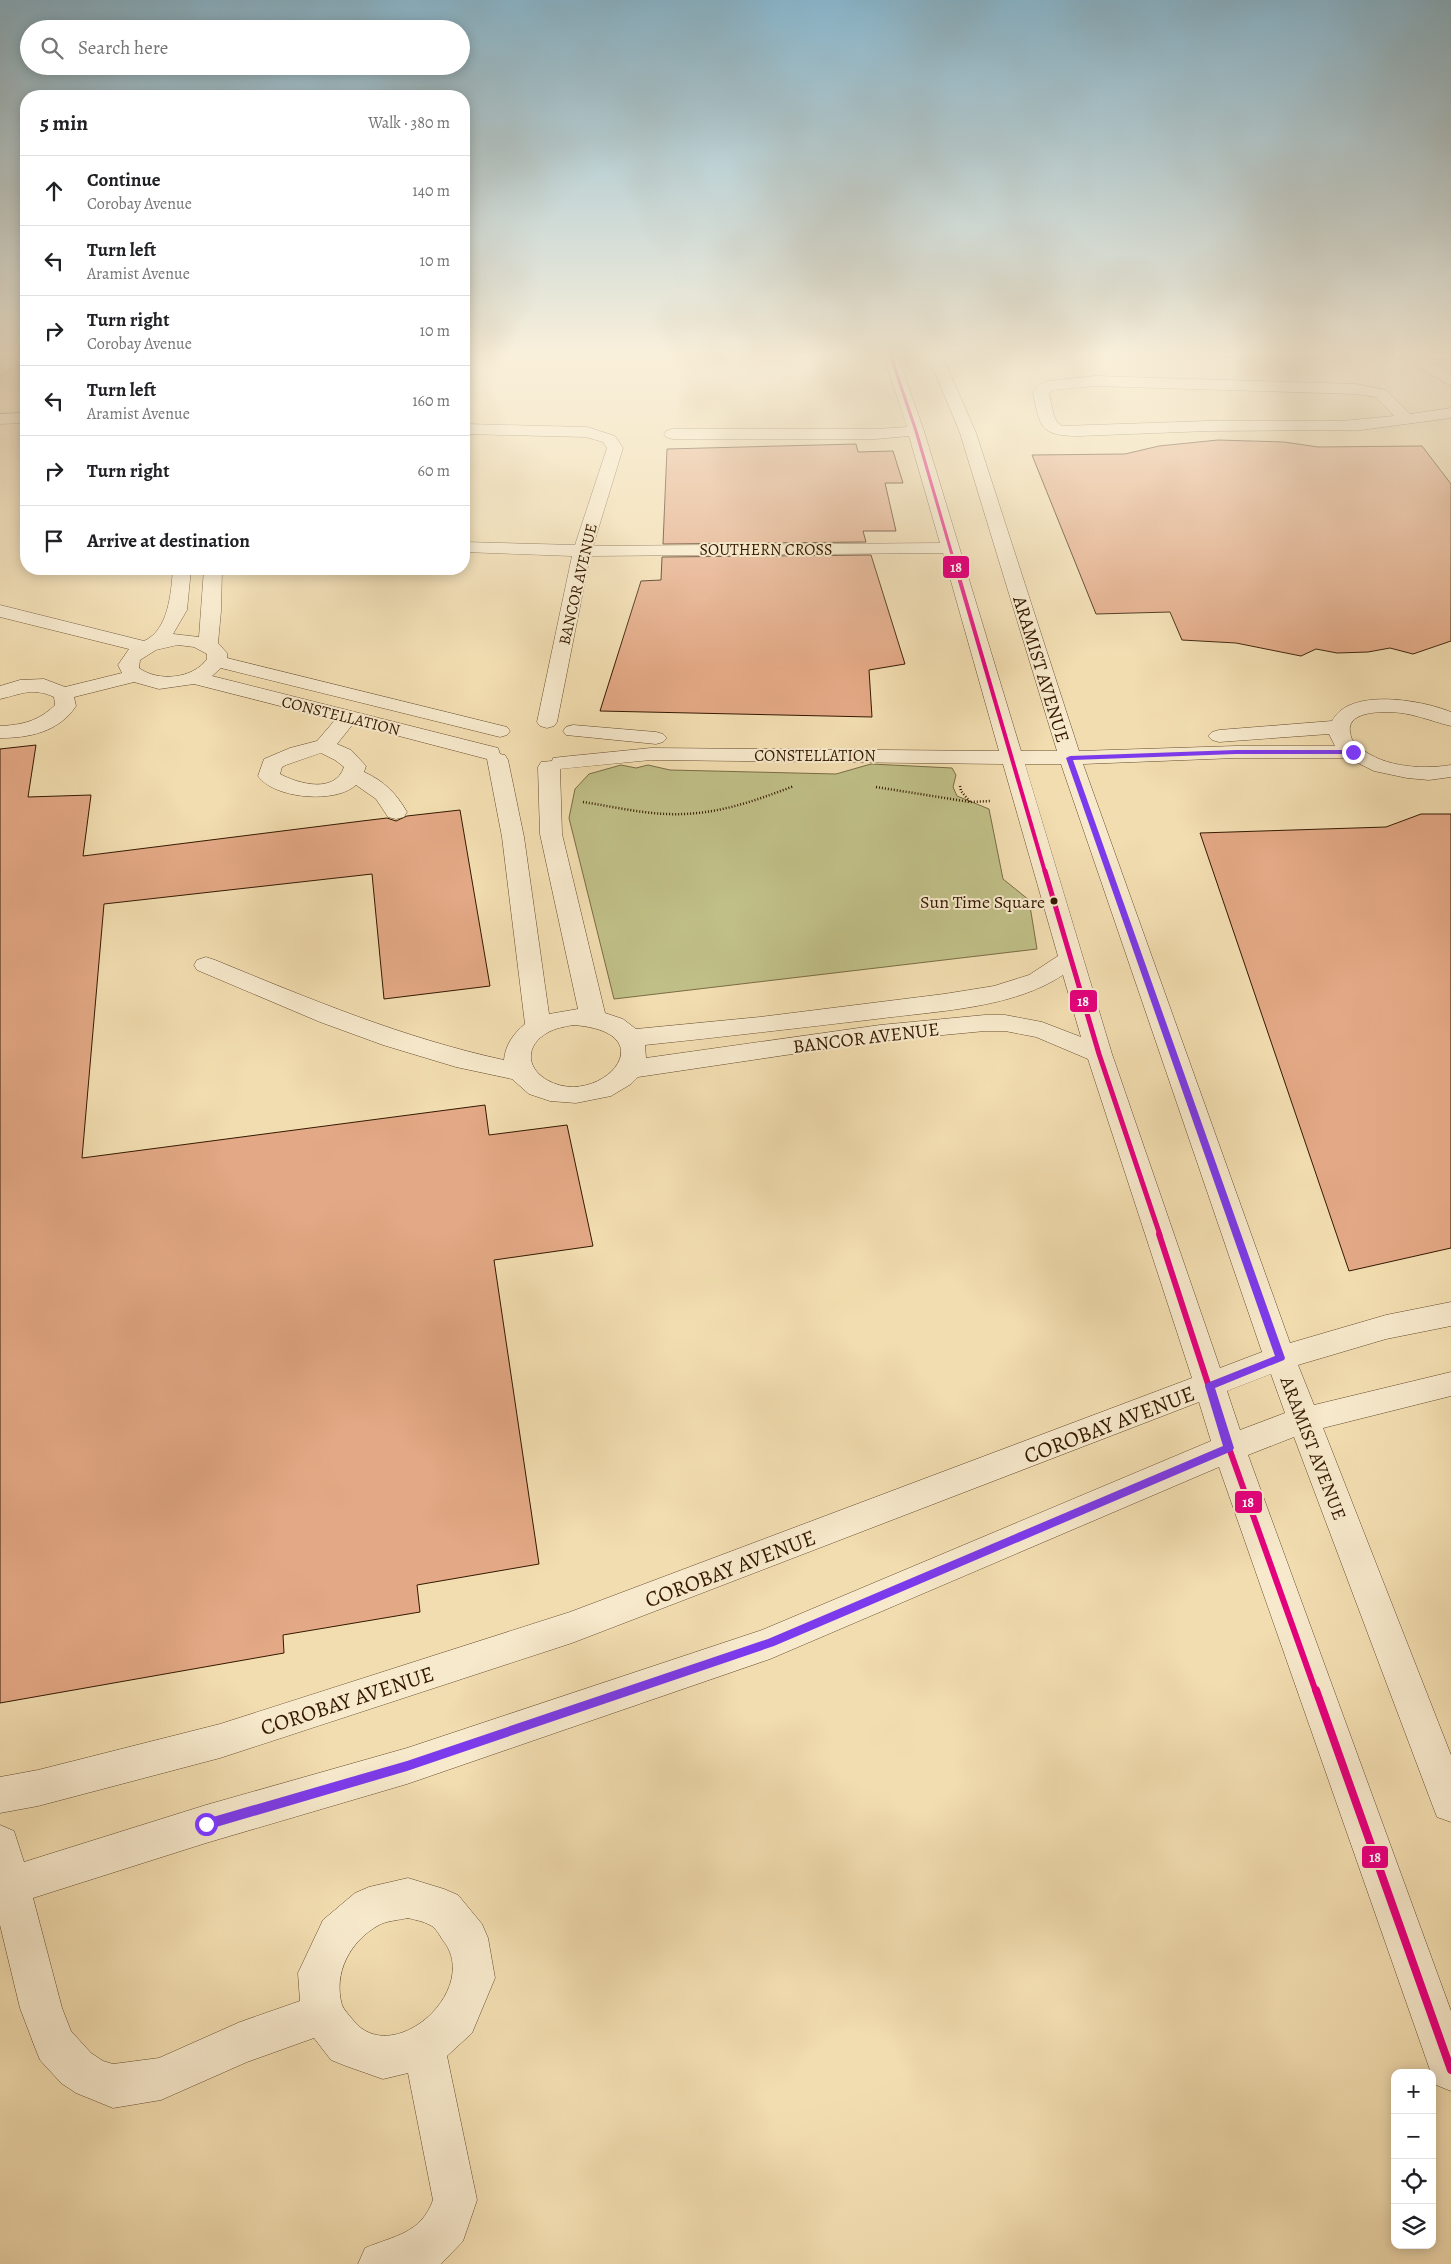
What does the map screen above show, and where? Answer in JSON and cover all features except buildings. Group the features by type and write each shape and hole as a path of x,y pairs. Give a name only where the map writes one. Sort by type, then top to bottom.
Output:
{"street":[{"name":"BANCOR AVENUE","path":"493,756 489,745 492,737 522,725 612,457"},
{"path":"923,457 1099,1054 1229,1448 1451,2070"},
{"name":"ARAMIST AVENUE","path":"975,457 1067,749 1280,1358 1451,1804"},
{"name":"SOUTHERN CROSS","path":"470,547 582,551 950,548"},
{"path":"141,656 171,626 181,605 182,575"},
{"path":"141,656 144,679 166,682 192,677 211,667 213,575"},
{"path":"0,610 141,656"},
{"path":"0,623 141,656"},
{"name":"CONSTELLATION","path":"63,694 178,639 189,640 212,653 522,725 566,727 573,732 628,737 1008,748 1067,749 1231,744"},
{"name":"CONSTELLATION","path":"192,677 540,767 651,754 1008,748"},
{"path":"0,693 20,686 44,685 63,694 66,706 54,720 23,732 0,732"},
{"path":"1451,720 1430,711 1412,707 1378,705 1352,712 1339,727 1344,744 1353,752 1381,766 1399,771 1436,774 1451,771"},
{"path":"324,746 348,717"},
{"path":"1231,744 1339,727"},
{"path":"573,732 579,743 578,750 540,767 550,800 551,834 592,1018"},
{"path":"1231,744 1353,752"},
{"path":"324,746 343,755 355,766 354,776 347,783 335,788 319,790 280,784 269,776 272,764 286,756 303,749 324,746"},
{"path":"493,756 513,837 538,1027"},
{"path":"354,776 372,783 381,790 396,812"},
{"name":"BANCOR AVENUE","path":"629,1038 760,1025 990,995 1027,985 1070,959"},
{"path":"206,965 314,1010 387,1036 455,1057 520,1072"},
{"path":"592,1018 614,1025 629,1038 634,1048 634,1058 630,1069 610,1086 596,1091 580,1094 561,1094 544,1090 530,1082 520,1072 516,1060 518,1048 525,1037 538,1027 564,1019 592,1018"},
{"name":"BANCOR AVENUE","path":"630,1069 880,1034 985,1022 1005,1023 1042,1030 1099,1054"},
{"name":"COROBAY AVENUE","path":"0,1795 38,1788 220,1741 572,1628 1280,1358 1386,1327 1451,1314"},
{"path":"5,1888 206,1824 407,1766 770,1643 1229,1448 1303,1420 1451,1384"},
{"path":"0,1844 5,1888 41,2008 55,2045 76,2068 91,2078 113,2086 161,2079 240,2043 322,2014"},
{"path":"408,1898 444,1909 468,1938 474,1978 458,2018 424,2048 383,2058 346,2045 322,2014 319,1973 337,1934 368,1907 408,1898"},
{"path":"381,2264 393,2262 424,2250 448,2225 455,2200 424,2048"}],"path":[{"path":"550,800 592,802 666,814 690,813 744,805 798,785"},
{"path":"868,786 970,802 1023,799"}],"shaded area":[{"path":"871,764 952,768 956,775 953,787 957,796 989,809 1003,879 1029,900 1037,949 614,999 569,818 575,789 589,774 621,765 636,768 648,765 670,770 836,774"}],"transit line":[{"name":"18","path":"924,457 1099,1054 1229,1448 1451,2070"}],"place":[{"name":"Sun Time Square","path":"1054,901"}],"route":[{"path":"206,1824 407,1766 566,1710 770,1643 1229,1448 1210,1386 1280,1358 1070,758 1236,752 1353,752"}]}
